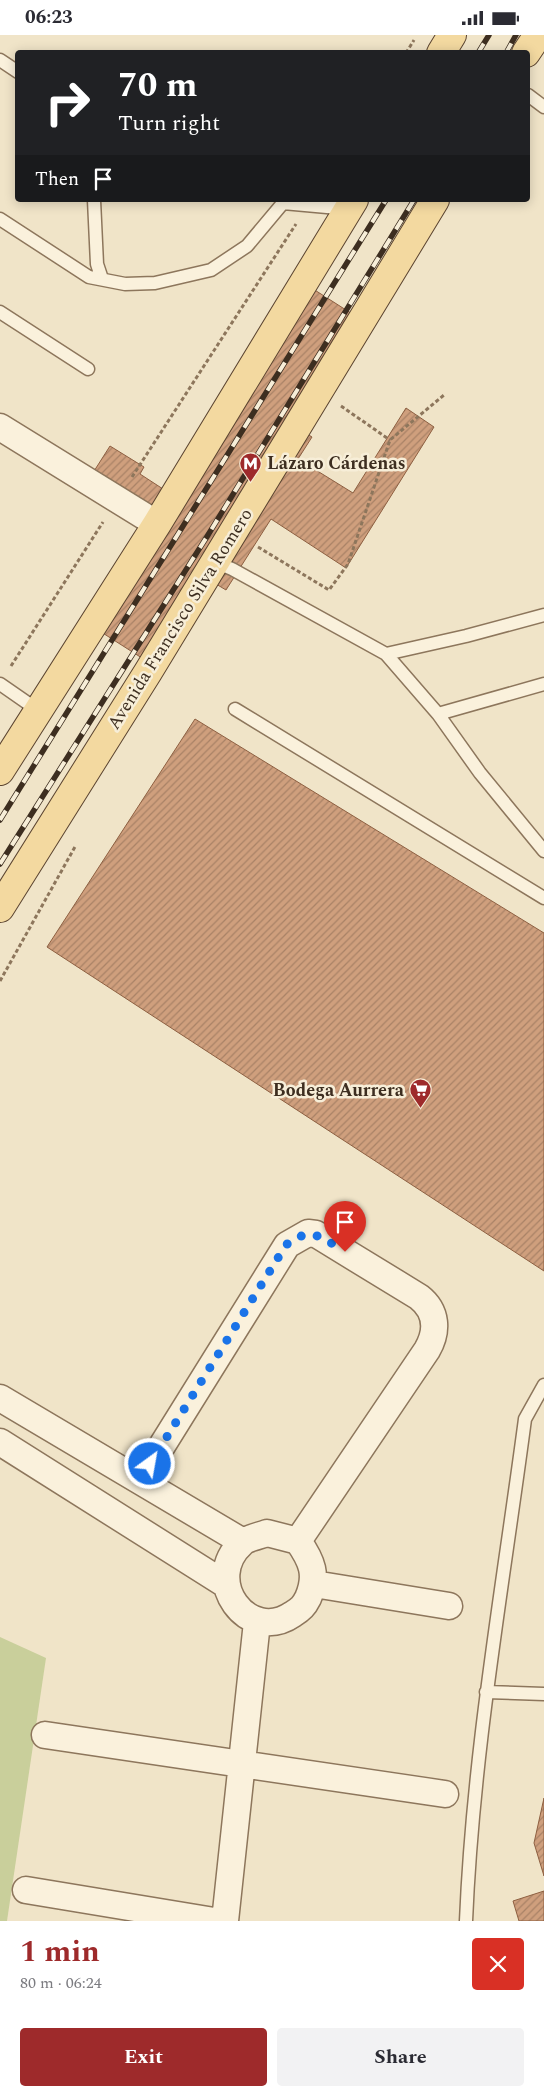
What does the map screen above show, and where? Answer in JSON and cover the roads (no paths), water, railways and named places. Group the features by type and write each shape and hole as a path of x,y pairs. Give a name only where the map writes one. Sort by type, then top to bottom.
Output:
{"main road":[{"path":"443,50 452,35"},
{"path":"528,50 538,35"},
{"name":"Avenida Francisco Silva Romero","path":"0,908 215,562 434,202"},
{"path":"0,771 158,524 352,204"}],"street":[{"path":"0,427 158,524"},
{"path":"140,1481 286,1245 308,1233 316,1234 419,1297 428,1304 435,1322 433,1339 427,1350 298,1541"},
{"path":"0,1398 243,1542"},
{"path":"26,1414 2,1443 225,1584"},
{"path":"266,1533 298,1541 310,1558 314,1584 304,1607 283,1621 257,1621 236,1608 225,1584 228,1560 243,1542 266,1533"},
{"path":"314,1584 449,1606"},
{"path":"225,1921 257,1621"},
{"path":"45,1735 445,1794"},
{"path":"26,1890 214,1921"}],"lane":[{"path":"0,61 15,70"},
{"path":"530,96 544,107"},
{"path":"94,202 97,264 102,279"},
{"path":"0,219 89,277 125,284 155,283 211,269 247,246 283,203 352,204"},
{"path":"0,312 88,369"},
{"path":"215,562 232,569 386,654 438,713 480,773 544,851"},
{"path":"386,654 466,636 544,615"},
{"path":"3,679 39,711"},
{"path":"438,713 544,684"},
{"path":"235,709 544,898"},
{"path":"466,1921 468,1864 486,1692 525,1419 544,1385"},
{"path":"486,1692 544,1694"}],"railway":[{"path":"480,50 489,35"},
{"path":"508,50 516,35"},
{"path":"0,820 385,202"},
{"path":"0,864 208,535 413,202"}],"place":[{"name":"Lázaro Cárdenas","path":"251,482"},
{"name":"Bodega Aurrera","path":"420,1109"}]}
